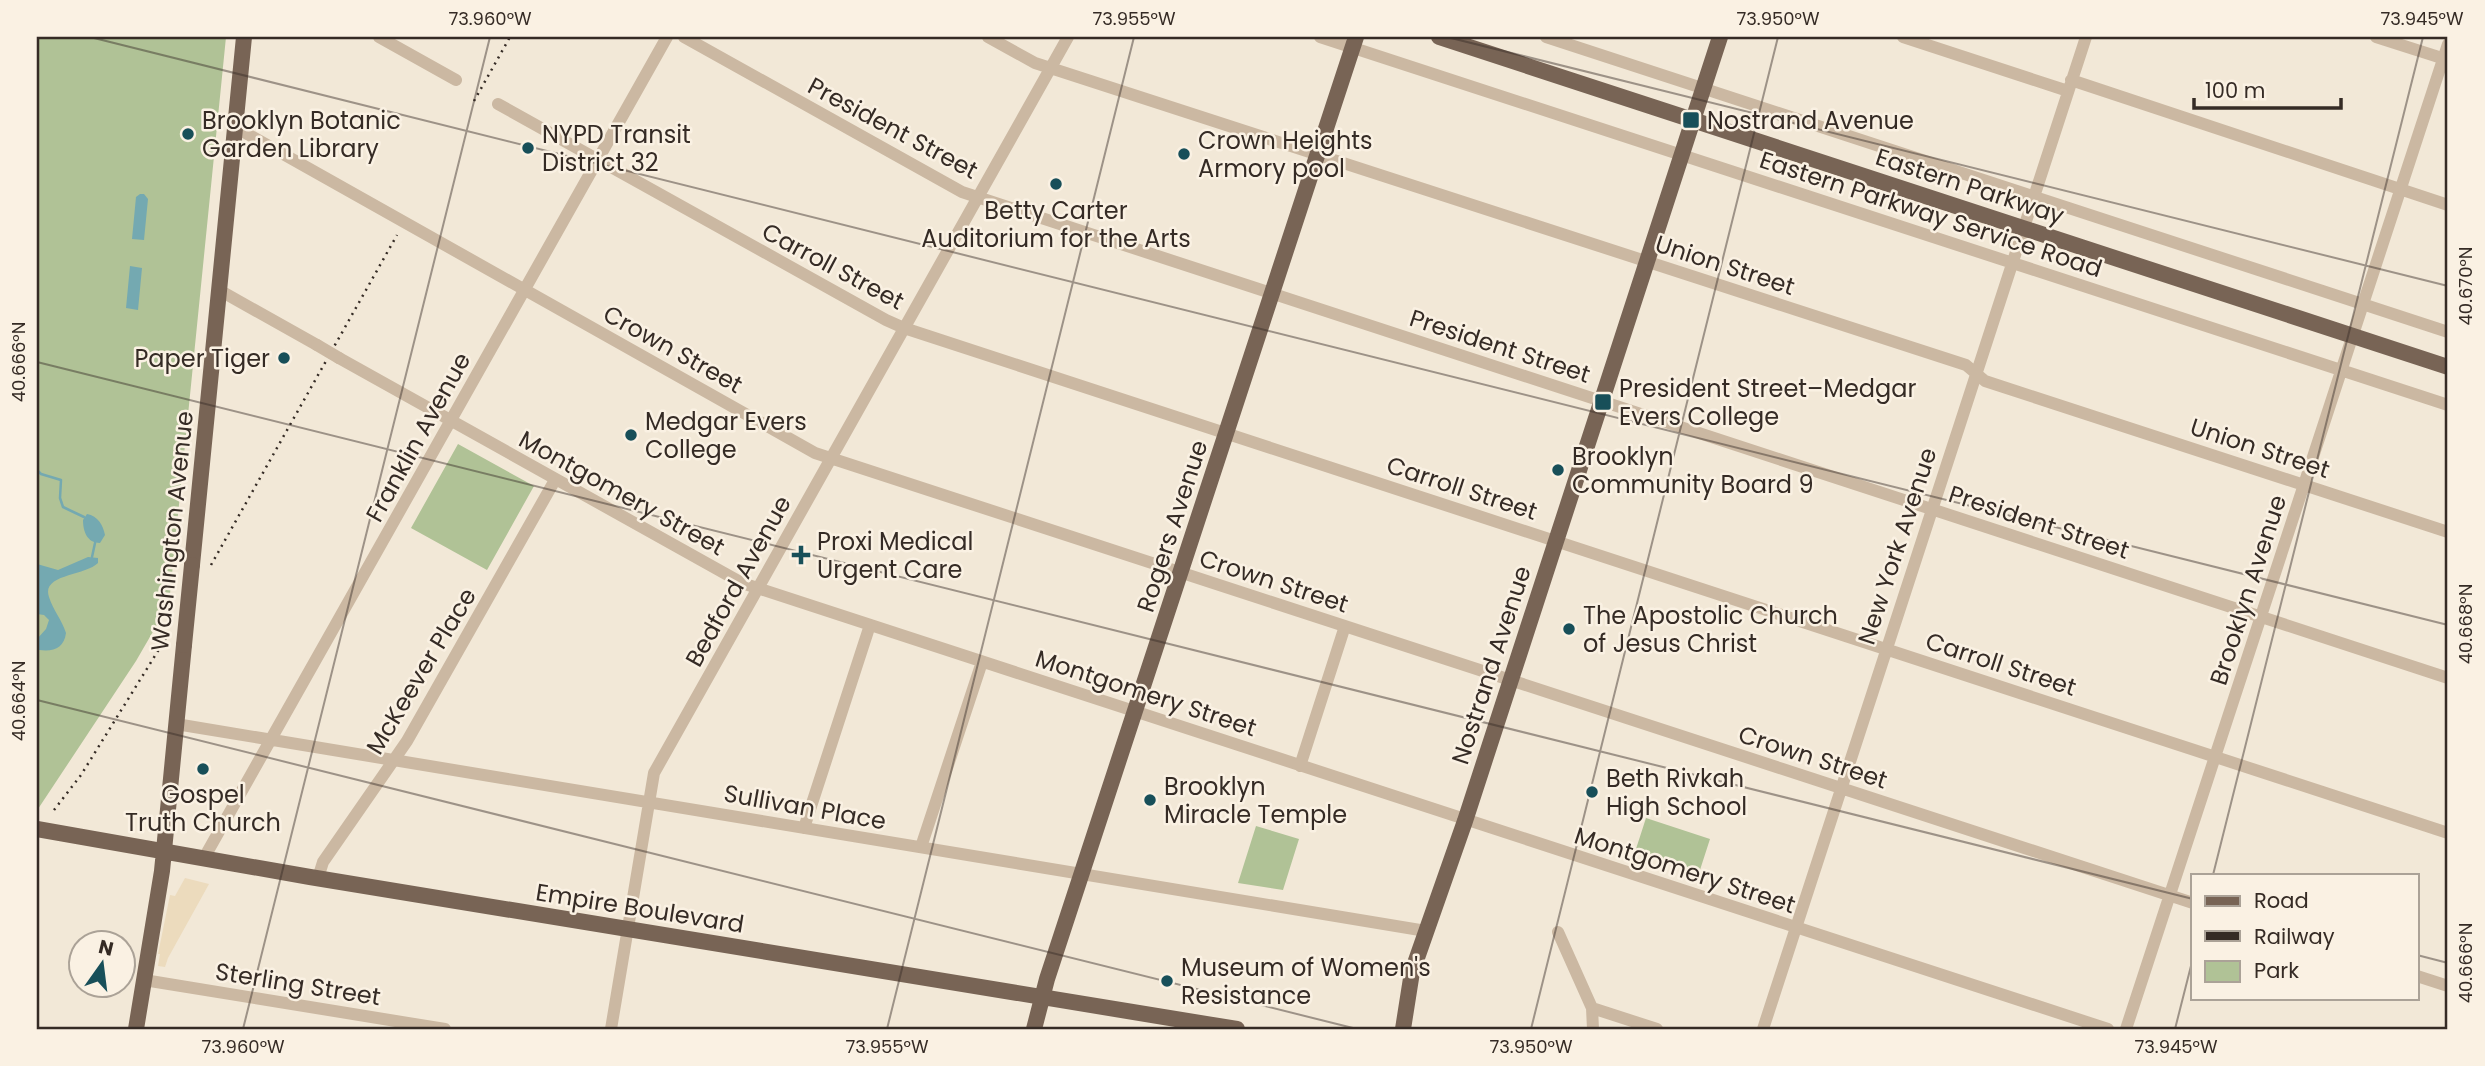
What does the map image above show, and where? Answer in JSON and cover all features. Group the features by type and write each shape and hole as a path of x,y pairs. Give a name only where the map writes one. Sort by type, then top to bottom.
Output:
{"main road":[{"name":"Washington Avenue","path":"136,1029 164,851 244,37"},
{"name":"Eastern Parkway","path":"1438,37 2448,367"},
{"name":"Nostrand Avenue","path":"1403,1029 1412,972 1465,821 1720,37"},
{"name":"Rogers Avenue","path":"1034,1029 1041,997 1354,42"},
{"name":"Empire Boulevard","path":"37,829 318,878 1237,1029"}],"street":[{"path":"379,37 456,80"},
{"name":"Franklin Avenue","path":"204,858 667,37"},
{"name":"President Street","path":"684,37 962,192 2448,678"},
{"name":"Union Street","path":"988,37 1035,64 1966,365 1985,381 2448,532"},
{"name":"Bedford Avenue","path":"611,1029 654,773 1068,37"},
{"name":"Eastern Parkway Service Road","path":"1320,37 1354,42 1682,155 2448,405"},
{"name":"Eastern Parkway Service Road","path":"1546,37 2448,332"},
{"path":"1903,37 2070,85 2448,205"},
{"name":"New York Avenue","path":"1763,1029 2086,37"},
{"path":"2376,37 2446,60"},
{"name":"Brooklyn Avenue","path":"2126,1029 2401,189 2446,60 2448,44"},
{"name":"Carroll Street","path":"498,104 904,328 2448,832"},
{"name":"Crown Street","path":"235,127 815,453 2191,902"},
{"name":"Montgomery Street","path":"219,290 741,583 2108,1029"},
{"name":"McKeever Place","path":"318,878 323,862 394,760 555,481"},
{"path":"804,828 870,625"},
{"path":"1300,766 1345,626"},
{"path":"921,848 982,662"},
{"name":"Sullivan Place","path":"176,724 1426,931"},
{"path":"1558,932 1592,1008 1592,1029"},
{"path":"2418,976 2448,986"},
{"name":"Sterling Street","path":"144,980 444,1029"},
{"path":"1592,1008 1657,1029"}],"green space":[{"path":"37,37 226,37 169,604 136,661 38,809"},
{"path":"458,444 534,486 487,570 411,528"},
{"path":"1646,818 1710,839 1699,873 1635,852"},
{"path":"1256,826 1299,839 1283,890 1238,883"}],"shaded area":[{"path":"185,878 209,884 165,967 158,966 170,895 175,896"}],"water":[{"path":"144,194 148,199 144,240 132,239 136,197"},
{"path":"130,266 142,268 138,310 126,308"},
{"path":"87,514 97,519 103,528 105,535 100,543 89,539 85,532 83,520"},
{"path":"88,557 98,558 98,563 58,580 48,589 51,602 66,633 57,648 39,650 37,639 46,629 49,620 44,615 37,614 37,564 58,570"}],"waterway":[{"path":"37,470 41,474 61,480 60,498 63,507 84,517"},
{"path":"92,557 95,543"}],"railway":[{"path":"474,101 510,37"},
{"path":"211,565 397,235"},
{"path":"54,810 81,775 166,638"}],"place":[{"name":"Nostrand Avenue","path":"1691,120"},
{"name":"Brooklyn Botanic Garden Library","path":"188,134"},
{"name":"NYPD Transit District 32","path":"528,148"},
{"name":"Crown Heights Armory pool","path":"1184,154"},
{"name":"Betty Carter Auditorium for the Arts","path":"1056,184"},
{"name":"Paper Tiger","path":"284,358"},
{"name":"President Street–Medgar Evers College","path":"1603,402"},
{"name":"Medgar Evers College","path":"631,435"},
{"name":"Brooklyn Community Board 9","path":"1558,470"},
{"name":"Proxi Medical Urgent Care","path":"801,555"},
{"name":"The Apostolic Church of Jesus Christ","path":"1569,629"},
{"name":"Gospel Truth Church","path":"203,769"},
{"name":"Beth Rivkah High School","path":"1592,792"},
{"name":"Brooklyn Miracle Temple","path":"1150,800"},
{"name":"Museum of Women's Resistance","path":"1167,981"}]}
